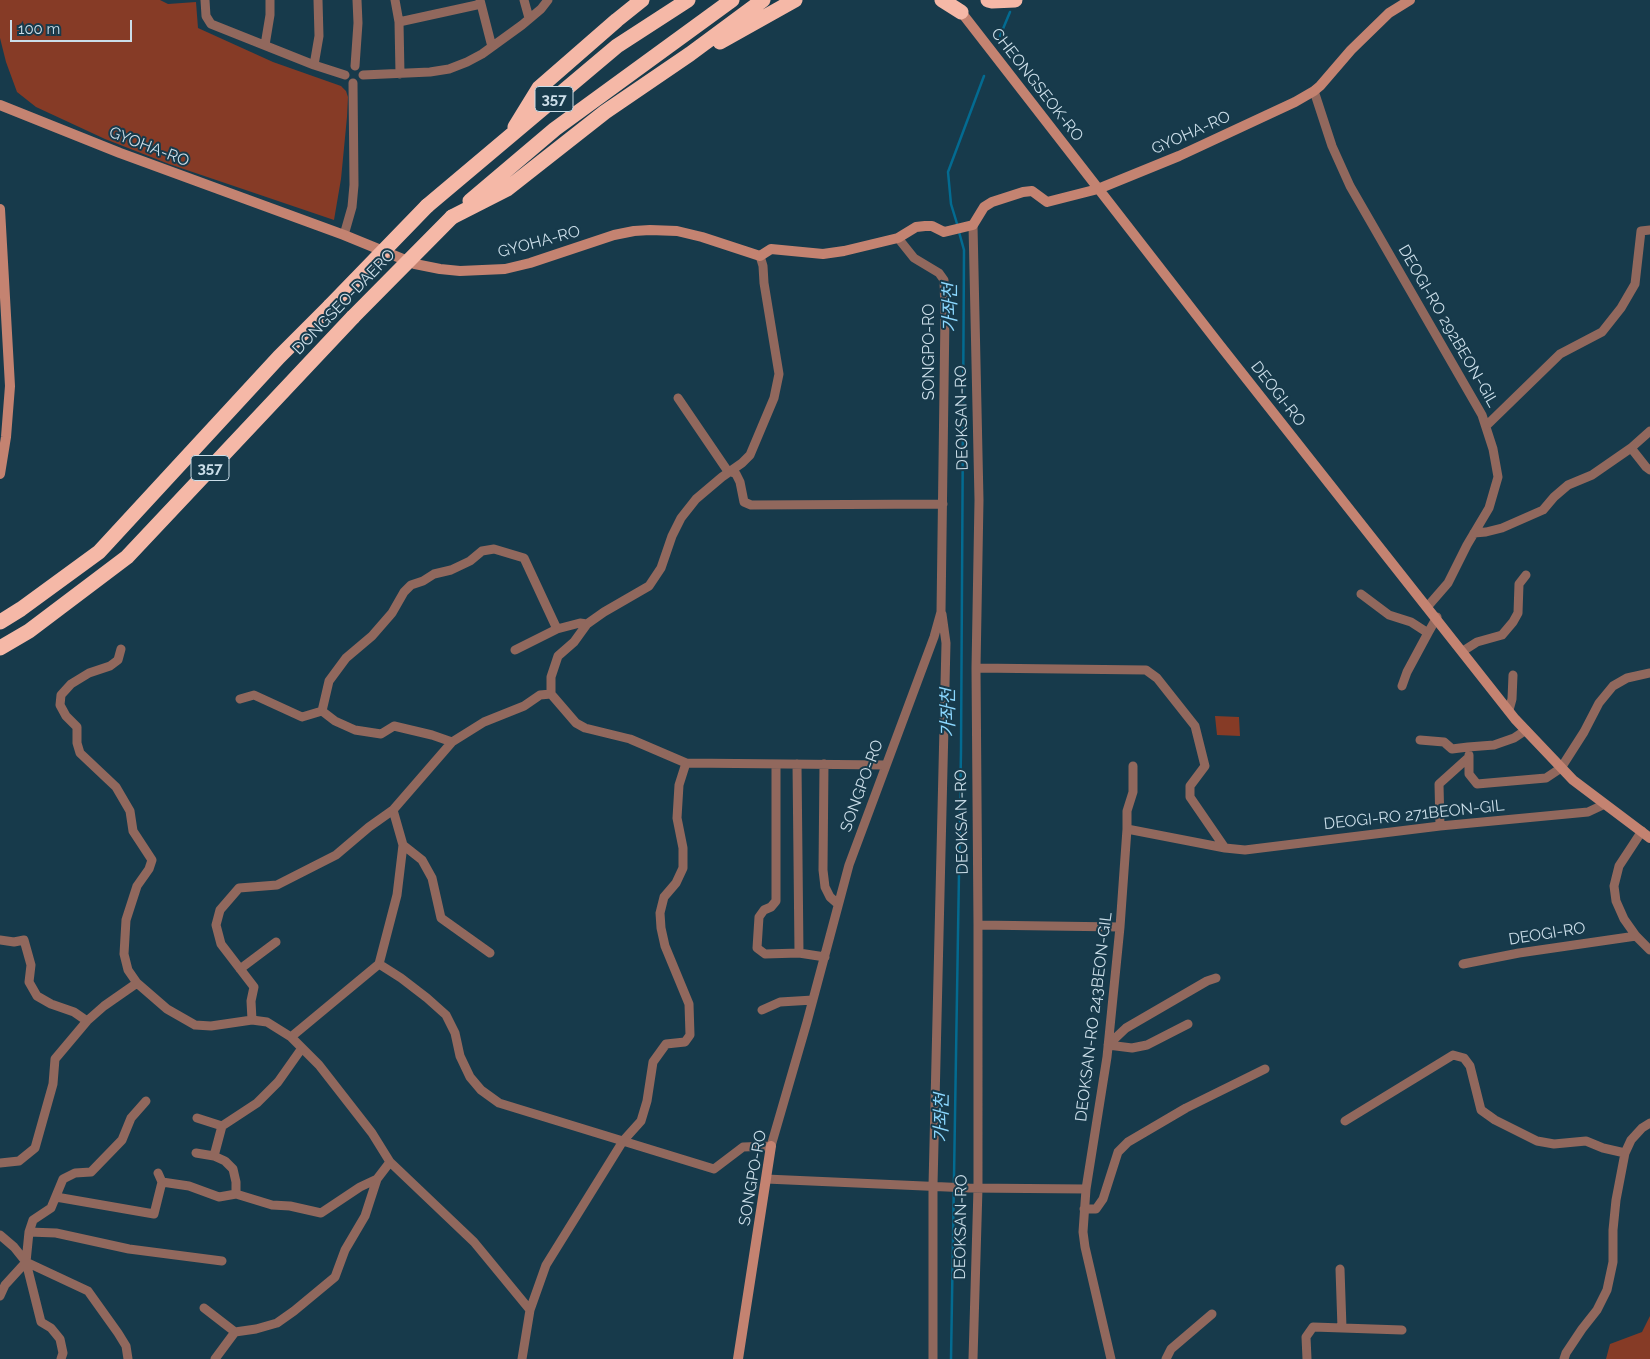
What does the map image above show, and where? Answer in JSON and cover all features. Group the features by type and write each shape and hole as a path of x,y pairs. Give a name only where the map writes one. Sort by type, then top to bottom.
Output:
{"highway":[{"path":"508,138 539,88 616,20 642,0"},
{"name":"357","path":"508,138 617,46 688,0"},
{"name":"DONGSEO-DAERO","path":"0,648 29,631 127,557 353,317 452,217 555,128 732,0"},
{"path":"452,217 507,189 605,112 763,0"},
{"path":"658,76 795,0"},
{"path":"942,0 956,6"},
{"path":"988,0 1015,0"},
{"name":"DONGSEO-DAERO","path":"0,622 99,552 279,357 427,206 508,138"}],"street":[{"path":"205,0 206,16 212,24 314,65 346,75"},
{"path":"266,45 270,0"},
{"path":"314,65 319,36 318,0"},
{"path":"355,66 358,23 357,0"},
{"path":"395,0 398,22 400,74"},
{"path":"524,0 529,18"},
{"path":"363,75 430,72 449,69 466,62 492,47 540,9 548,0"},
{"name":"GYOHA-RO","path":"972,225 984,207 992,202 1032,191 1047,202 1098,189 1197,147 1295,102 1320,86 1351,50 1389,13 1410,0"},
{"path":"398,22 480,2 492,47"},
{"name":"CHEONGSEOK-RO","path":"956,6 1098,189"},
{"path":"353,84 348,81 346,75 348,68 355,66 361,70 363,75"},
{"path":"353,84 361,80 363,75"},
{"path":"344,235 352,207 354,185 353,84"},
{"name":"DEOGI-RO 292BEON-GIL","path":"1314,91 1332,146 1350,186 1482,415 1494,449 1498,477 1489,508 1448,583 1428,606"},
{"name":"GYOHA-RO","path":"0,105 120,153 344,235 415,264 460,271 505,269 530,263 614,235 634,231 676,231 702,237 760,256"},
{"name":"DEOGI-RO","path":"1098,189 1509,710 1573,780 1646,834 1619,866 1614,886 1616,901 1624,919 1636,936 1650,950"},
{"path":"0,209 10,386 6,437 0,474"},
{"path":"886,765 686,763 630,739 585,728 576,723 551,694 551,677 558,656 574,642 587,624 649,586 661,568 672,536 681,518 696,499 750,455 774,398 779,374 760,256 770,249 822,254 844,251 898,238 916,228 925,226 932,226 944,232 972,225"},
{"name":"DEOKSAN-RO","path":"972,225 979,500 976,668 978,925 973,1188 973,1359"},
{"name":"DEOGI-RO 292BEON-GIL","path":"1486,426 1560,354 1602,332 1622,308 1635,284 1641,232 1650,230"},
{"name":"SONGPO-RO","path":"738,1359 771,1146 849,865 934,637 941,612 946,314 944,280 939,273 914,258 898,238"},
{"path":"678,398 727,470 736,474 740,482 744,502 751,505 943,504"},
{"path":"1474,533 1502,528 1543,510 1568,485 1592,475 1631,448 1650,431"},
{"path":"1631,448 1650,470"},
{"path":"322,711 329,681 346,658 372,636 392,613 404,592 411,585 423,581 434,574 451,570 470,561 482,551 494,549 524,558 557,629"},
{"path":"1463,652 1477,642 1502,635 1513,622 1518,613 1519,584 1526,575"},
{"path":"1360,594 1388,615 1412,622 1428,633"},
{"name":"DEOKSAN-RO","path":"933,1359 946,643 941,612"},
{"path":"1402,686 1407,672 1436,617"},
{"path":"514,650 557,629 580,623 587,624"},
{"path":"121,648 118,660 110,666 70,684 60,695 60,705 66,716 77,727 76,743 80,753 116,788 130,811 133,831 152,860 149,869 137,886 126,920 124,954 128,970 137,983 167,1009 195,1025 211,1026 252,1020 267,1022 290,1037 319,1065 372,1133 390,1162 474,1242 530,1310"},
{"path":"976,668 1146,670 1157,678 1195,726 1205,766 1190,786 1190,797 1225,848"},
{"path":"1468,747 1469,774 1477,784 1546,778 1561,768 1584,732 1599,703 1613,686 1627,678 1650,673"},
{"path":"1509,710 1512,699 1513,675"},
{"path":"252,1020 251,1002 254,987 221,944 216,925 220,910 239,888 277,885 336,855 369,827 393,810 452,742 484,722 524,706 540,695 551,694"},
{"path":"240,699 254,695 302,717 322,711"},
{"path":"322,711 335,721 355,730 380,734 394,726 452,742"},
{"path":"1420,740 1444,742 1452,749 1494,745 1514,738 1526,730"},
{"path":"1440,826 1439,784 1468,757"},
{"path":"522,1359 530,1310 546,1265 622,1141 641,1121 647,1101 653,1062 666,1044 685,1042 690,1034 688,1004 665,946 660,913 664,897 676,883 683,868 683,848 677,818 679,785 686,763"},
{"path":"776,764 776,901 771,907 764,910 759,917 757,948 765,954 799,954 825,957"},
{"path":"797,764 799,954"},
{"path":"824,764 823,870 825,887 830,897 838,904"},
{"name":"DEOKSAN-RO 243BEON-GIL","path":"1111,1359 1083,1232 1086,1189 1108,1045 1120,927 1127,811 1133,792 1133,766"},
{"name":"DEOGI-RO 271BEON-GIL","path":"1127,829 1225,848 1245,850 1440,826 1588,812 1605,804"},
{"path":"290,1037 378,964 397,895 403,845 393,810"},
{"path":"403,845 422,860 432,878 441,918 490,953"},
{"path":"978,925 1120,927"},
{"name":"DEOGI-RO","path":"1463,964 1519,953 1636,936"},
{"path":"0,940 14,942 24,940 31,965 29,982 37,996 51,1004 74,1012 87,1021"},
{"path":"240,969 276,942"},
{"path":"378,964 414,988 446,1015 455,1033 460,1056 466,1070 481,1090 499,1102 714,1169 743,1147 771,1146"},
{"path":"1108,1045 1126,1028 1207,981 1216,978"},
{"path":"0,1164 19,1161 35,1148 53,1084 55,1059 87,1021 104,1006 137,983"},
{"path":"762,1010 780,1002 813,1000"},
{"path":"1108,1045 1132,1048 1147,1045 1188,1024"},
{"path":"214,1156 222,1126 257,1103 278,1082 302,1048"},
{"path":"1345,1121 1453,1055 1464,1058 1470,1066 1480,1110 1495,1120 1537,1141 1554,1144 1586,1141 1603,1148 1625,1153"},
{"path":"1084,1209 1096,1209 1103,1200 1118,1152 1128,1142 1186,1108 1265,1069"},
{"path":"61,1359 63,1353 60,1339 52,1328 41,1322 26,1262 29,1232 33,1220 51,1208 63,1179 75,1173 91,1172 122,1140 131,1118 146,1101"},
{"path":"197,1118 222,1126"},
{"path":"1564,1359 1582,1329 1597,1310 1607,1290 1613,1262 1613,1230 1616,1200 1625,1153 1632,1140 1650,1122"},
{"path":"196,1153 214,1156 224,1161 233,1169 236,1194"},
{"path":"215,1359 235,1332 256,1329 277,1322 294,1311 335,1277 345,1250 365,1216 377,1179 390,1162"},
{"path":"56,1197 154,1214 162,1182 158,1173"},
{"path":"162,1182 189,1186 219,1197 236,1194 272,1205 290,1206 321,1213 360,1187 377,1179"},
{"path":"766,1179 973,1188 1086,1189"},
{"path":"29,1232 56,1233 129,1249 222,1261"},
{"path":"0,1235 14,1247 26,1262 88,1291 126,1346 128,1359"},
{"path":"0,1296 5,1285 26,1262"},
{"path":"1340,1270 1342,1328"},
{"path":"204,1308 235,1332"},
{"path":"1166,1359 1171,1349 1212,1314"},
{"path":"1307,1359 1306,1337 1313,1328 1402,1330"}],"shaded area":[{"path":"0,0 160,0 168,4 196,2 198,28 273,62 341,86 346,91 348,97 347,117 341,179 334,220 169,164 105,139 36,107 17,92 6,62 0,38"},
{"path":"1215,716 1239,717 1240,736 1217,735"},
{"path":"1650,1316 1650,1359 1606,1359 1610,1344 1642,1332"}],"waterway":[{"name":"가좌천","path":"1000,36 1010,12"},
{"name":"가좌천","path":"958,227 951,204 948,172 984,76"},
{"name":"가좌천","path":"951,1359 961,751 964,250 959,232"}]}
